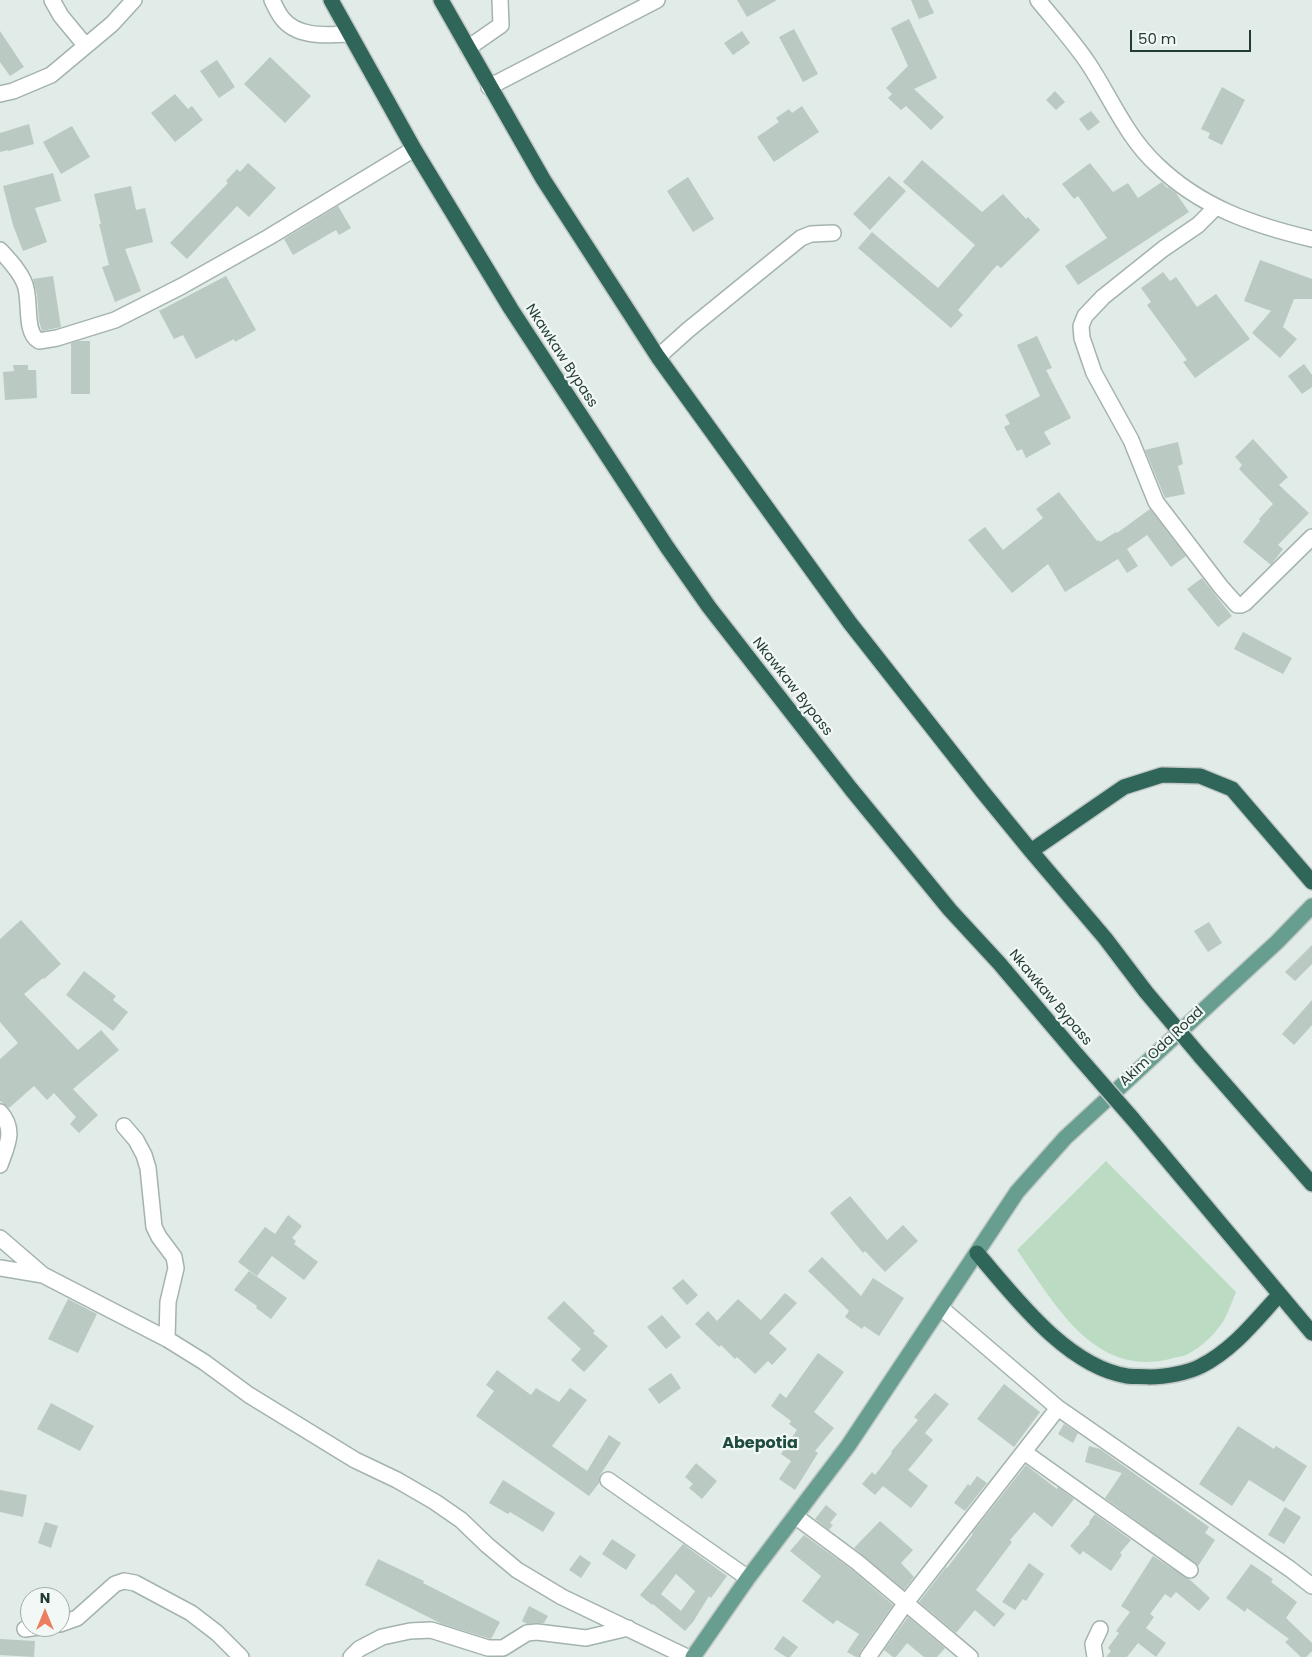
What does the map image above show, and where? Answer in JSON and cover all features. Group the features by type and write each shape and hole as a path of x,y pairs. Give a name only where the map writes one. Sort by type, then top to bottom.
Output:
{"highway":[{"name":"Nkawkaw Bypass","path":"331,0 414,149 511,309 667,547 709,607 900,850 1132,1118 1312,1333"},
{"path":"440,0 543,179 658,357 850,623 1031,852 1105,938 1146,992 1312,1184"},
{"path":"1031,852 1124,787 1162,775 1200,776 1232,789 1312,882"},
{"path":"977,1253 1031,1315 1056,1339 1096,1365 1126,1376 1163,1377 1201,1367 1236,1342 1279,1295"}],"main road":[{"name":"Akim Oda Road","path":"694,1657 748,1578 848,1446 1017,1192 1064,1138 1277,942 1312,906"}],"street":[{"path":"52,0 85,45"},
{"path":"0,94 13,92 51,75 112,24 134,0"},
{"path":"272,0 282,18 292,28 316,34 349,34"},
{"path":"468,48 501,25 500,0"},
{"path":"489,87 657,0"},
{"path":"1038,0 1087,62 1128,131 1154,163 1178,184 1216,208 1269,228 1312,239"},
{"path":"0,250 25,282 30,331 33,338 38,341 57,338 115,320 182,286 269,237 414,149"},
{"path":"1216,208 1103,297 1085,316 1081,326 1082,338 1094,373 1130,440 1156,502 1221,587 1237,604 1245,603 1312,537"},
{"path":"658,357 688,330 801,238 811,234 833,233"},
{"path":"0,1112 9,1126 9,1138 0,1165"},
{"path":"124,1126 136,1140 144,1154 148,1168 151,1214 154,1227 174,1257 176,1268 168,1302 167,1339"},
{"path":"0,1238 43,1274 167,1339 204,1362 249,1395 355,1460 397,1480 435,1502 461,1520 517,1570 562,1597 687,1657"},
{"path":"0,1268 43,1274"},
{"path":"941,1308 1058,1408 1312,1586"},
{"path":"868,1657 905,1604 1058,1408"},
{"path":"1024,1452 1190,1570"},
{"path":"608,1480 748,1578"},
{"path":"795,1516 857,1562 970,1657"},
{"path":"70,1620 77,1618 115,1584 124,1581 135,1584 191,1613 217,1633 241,1657"},
{"path":"351,1657 359,1649 382,1637 410,1631 431,1630 488,1648 503,1648 527,1633 538,1632 586,1638 628,1628"},
{"path":"1095,1657 1093,1644 1100,1629"}],"green space":[{"path":"1106,1161 1236,1292 1221,1325 1203,1344 1186,1355 1143,1362 1119,1357 1098,1347 1078,1331 1061,1312 1017,1250"}],"building":[{"path":"737,0 777,0 747,17"},
{"path":"911,0 928,0 934,13 919,19"},
{"path":"909,19 937,78 914,89 944,117 931,130 906,106 901,110 888,98 892,94 886,88 908,66 891,28"},
{"path":"794,29 818,74 803,82 779,37"},
{"path":"0,31 24,67 10,76 0,62"},
{"path":"742,31 750,43 733,55 724,43"},
{"path":"270,57 311,96 285,123 244,84"},
{"path":"217,60 235,87 219,98 200,71"},
{"path":"1222,87 1245,100 1222,145 1208,138 1210,133 1201,129"},
{"path":"1055,91 1065,102 1056,110 1046,100"},
{"path":"175,94 188,109 192,106 203,120 175,142 151,113"},
{"path":"802,106 819,132 774,162 757,137 779,122 776,118 789,109 792,113"},
{"path":"1091,111 1100,122 1088,131 1079,119"},
{"path":"29,124 34,144 0,152 0,133"},
{"path":"72,126 90,157 61,174 43,142"},
{"path":"922,160 982,212 1003,194 1026,219 1028,217 1040,230 1001,268 997,265 958,310 963,315 951,328 858,248 872,232 938,288 975,245 903,182"},
{"path":"248,163 276,188 249,217 237,206 187,259 170,243 228,183 226,181 237,169 240,172"},
{"path":"1090,163 1113,192 1128,183 1138,198 1162,182 1167,188 1176,193 1189,212 1078,285 1065,266 1107,238 1078,196 1074,199 1062,184"},
{"path":"53,173 61,201 35,208 47,242 23,251 13,225 3,186"},
{"path":"889,176 906,191 870,230 853,214"},
{"path":"688,177 714,219 693,232 667,191"},
{"path":"131,186 136,210 145,208 153,242 125,249 141,291 115,302 102,267 109,265 94,194"},
{"path":"338,206 351,228 339,235 336,230 293,255 284,239"},
{"path":"1260,260 1312,279 1312,299 1294,299 1283,327 1297,339 1280,358 1252,333 1271,311 1244,301"},
{"path":"1163,272 1170,281 1176,277 1197,307 1216,294 1250,339 1195,378 1183,362 1187,360 1147,305 1151,302 1141,288"},
{"path":"53,276 61,327 42,331 33,279"},
{"path":"226,276 256,330 235,342 234,339 196,359 183,335 174,339 159,311"},
{"path":"1037,336 1052,368 1046,370 1071,418 1044,432 1051,444 1026,458 1022,449 1017,451 1004,427 1010,424 1005,415 1040,396 1017,345"},
{"path":"90,341 90,394 71,394 71,343"},
{"path":"1304,364 1312,375 1312,387 1302,394 1288,376"},
{"path":"13,365 28,365 28,370 36,370 37,398 5,400 3,372 14,371"},
{"path":"1253,439 1288,477 1279,485 1309,513 1278,545 1283,549 1271,565 1243,542 1260,521 1259,519 1273,504 1239,469 1242,465 1235,457"},
{"path":"1178,442 1183,464 1178,466 1185,494 1165,498 1145,450"},
{"path":"1059,492 1097,541 1099,540 1100,542 1117,533 1150,509 1186,556 1171,567 1147,535 1127,549 1138,566 1127,573 1118,559 1065,592 1048,564 1012,593 968,540 985,527 1003,550 1043,518 1036,509"},
{"path":"1202,578 1232,616 1218,627 1187,589"},
{"path":"1243,632 1292,658 1283,674 1234,649"},
{"path":"21,920 61,964 24,994 78,1050 101,1030 119,1050 73,1089 98,1115 79,1133 70,1124 76,1117 54,1093 47,1100 34,1086 9,1108 0,1101 0,1059 18,1043 0,1022 0,939"},
{"path":"1209,922 1222,943 1208,952 1194,931"},
{"path":"1312,945 1312,964 1295,981 1285,972"},
{"path":"84,971 116,996 113,1000 128,1012 113,1031 66,995"},
{"path":"1312,1000 1312,1025 1294,1045 1282,1034"},
{"path":"850,1196 887,1240 903,1225 918,1241 885,1272 865,1251 863,1253 830,1213"},
{"path":"288,1215 302,1226 292,1238 296,1241 294,1244 318,1262 304,1280 272,1256 257,1276 238,1262 265,1227 275,1234"},
{"path":"822,1257 861,1296 873,1278 904,1298 879,1336 864,1326 862,1329 845,1317 849,1311 808,1271"},
{"path":"249,1271 287,1298 271,1319 256,1308 257,1306 234,1290"},
{"path":"683,1279 698,1295 687,1305 672,1288"},
{"path":"785,1293 797,1303 769,1333 787,1349 772,1365 768,1361 755,1374 737,1357 735,1359 721,1345 719,1347 695,1324 708,1311 717,1321 738,1299 761,1320"},
{"path":"68,1299 97,1314 78,1353 48,1339"},
{"path":"564,1301 595,1331 593,1333 608,1346 584,1372 571,1360 581,1349 547,1318"},
{"path":"662,1315 681,1337 666,1349 647,1327"},
{"path":"818,1353 844,1372 814,1412 834,1428 815,1451 818,1453 795,1490 779,1479 791,1461 781,1454 797,1430 789,1424 791,1421 771,1406 780,1393 786,1398"},
{"path":"497,1370 531,1395 536,1388 559,1402 570,1388 587,1400 552,1446 587,1471 609,1435 621,1443 600,1475 599,1483 589,1496 476,1416 494,1391 486,1385"},
{"path":"671,1373 681,1388 659,1404 648,1389"},
{"path":"1004,1384 1040,1412 1014,1447 977,1419"},
{"path":"935,1393 949,1404 925,1433 933,1440 908,1470 928,1486 911,1508 883,1486 875,1495 862,1484 872,1472 875,1475 891,1452 918,1420 914,1417"},
{"path":"51,1403 94,1426 80,1451 37,1429"},
{"path":"1064,1424 1078,1433 1073,1443 1058,1434"},
{"path":"1238,1426 1274,1449 1276,1446 1307,1466 1284,1502 1249,1480 1232,1506 1199,1484"},
{"path":"1089,1446 1100,1449 1209,1527 1205,1533 1215,1540 1198,1566 1105,1498 1122,1473 1085,1462"},
{"path":"696,1463 717,1481 702,1499 689,1488 693,1484 685,1477"},
{"path":"1026,1465 1057,1489 1058,1487 1074,1499 1052,1527 1034,1512 1010,1540 1012,1542 976,1590 1005,1614 994,1627 975,1610 956,1633 919,1602"},
{"path":"977,1476 987,1483 965,1511 954,1503 968,1484 970,1486"},
{"path":"503,1480 555,1513 543,1532 510,1512 508,1514 489,1503"},
{"path":"0,1490 27,1495 23,1517 0,1512"},
{"path":"826,1505 837,1514 830,1523 833,1525 829,1530 815,1519"},
{"path":"1285,1507 1301,1517 1284,1544 1268,1535"},
{"path":"1095,1514 1131,1540 1120,1553 1122,1555 1111,1571 1083,1551 1080,1555 1070,1546 1090,1523"},
{"path":"880,1521 913,1550 901,1563 914,1577 904,1590 854,1548"},
{"path":"45,1522 58,1526 51,1548 38,1543"},
{"path":"804,1535 851,1569 893,1605 860,1652 859,1657 847,1652 859,1634 837,1620 833,1624 802,1601 821,1576 790,1551"},
{"path":"612,1539 636,1555 626,1570 602,1554"},
{"path":"683,1544 727,1576 711,1598 709,1596 693,1622 685,1631 640,1595","holes":["676,1574 695,1591 681,1611 661,1594"]},
{"path":"580,1555 591,1563 581,1578 569,1570"},
{"path":"1153,1556 1189,1579 1210,1598 1199,1611 1176,1592 1171,1598 1165,1594 1150,1614 1154,1617 1146,1628 1166,1643 1156,1657 1138,1643 1127,1657 1106,1657 1111,1651 1108,1648 1119,1633 1116,1631 1130,1612 1121,1606"},
{"path":"378,1559 424,1581 423,1583 500,1622 491,1639 442,1624 365,1585"},
{"path":"1029,1563 1044,1574 1026,1601 1023,1599 1015,1610 1002,1602"},
{"path":"1251,1564 1273,1579 1271,1582 1297,1602 1286,1618 1312,1643 1312,1651 1306,1657 1301,1657 1285,1642 1289,1639 1247,1608 1245,1612 1226,1598"},
{"path":"529,1606 548,1616 544,1623 527,1624 522,1621"},
{"path":"908,1617 945,1648 937,1657 924,1657 907,1643 896,1657 893,1657 884,1650"},
{"path":"783,1636 798,1647 790,1657 786,1657 774,1649"},
{"path":"0,1639 35,1641 34,1657 0,1655"}],"district":[{"name":"Abepotia","path":"760,1444"}]}
